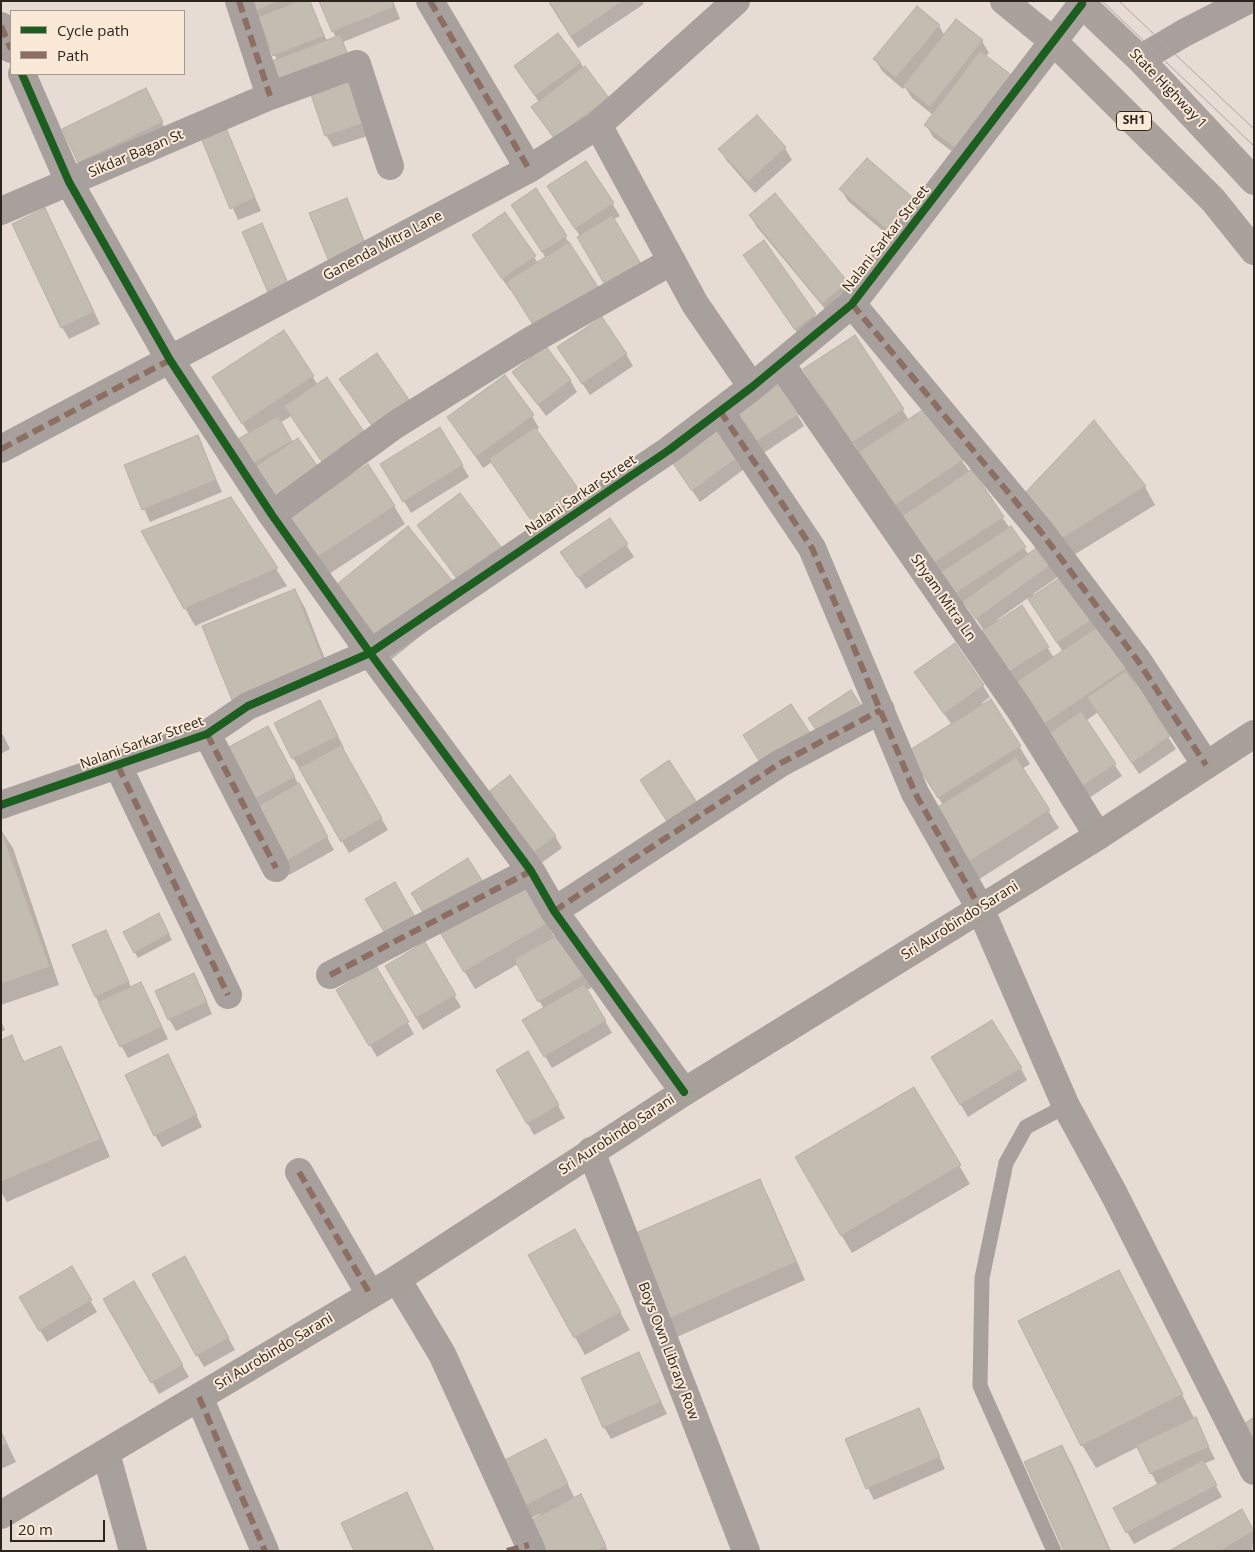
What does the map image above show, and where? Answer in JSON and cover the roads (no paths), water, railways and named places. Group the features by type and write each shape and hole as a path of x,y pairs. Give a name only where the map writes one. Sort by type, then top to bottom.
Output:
{"main road":[{"name":"SH1","path":"1004,1 1054,42 1213,200 1254,251"},
{"name":"State Highway 1","path":"1081,3 1140,59 1254,181"},
{"name":"Sri Aurobindo Sarani","path":"1,1514 397,1279 591,1151 1098,836 1254,734"}],"street":[{"path":"239,1 270,96"},
{"path":"430,1 528,169"},
{"name":"Ganenda Mitra Lane","path":"1,449 528,169 598,125 736,1"},
{"path":"1140,59 1184,33 1246,1"},
{"name":"Nalani Sarkar Street","path":"1,805 207,734 248,706 370,653 669,450 781,364 852,304 1054,42 1081,3"},
{"path":"1,26 10,47"},
{"name":"Sikdar Bagan St","path":"1,211 270,96 357,64 390,166"},
{"path":"22,75 69,182 170,360 272,515 370,653 531,871 554,910 684,1092"},
{"path":"598,125 695,304 752,387"},
{"path":"272,515 395,426 530,341 672,261"},
{"path":"852,304 1041,532 1138,661 1206,765"},
{"name":"Shyam Mitra Ln","path":"781,364 1020,710 1098,836"},
{"path":"720,411 812,548 915,793 980,908 1066,1106 1114,1194 1254,1471"},
{"path":"554,910 780,764 881,710"},
{"path":"207,734 276,868"},
{"path":"118,766 228,995"},
{"path":"330,975 531,871"},
{"name":"Boys Own Library Row","path":"591,1151 746,1551"},
{"path":"299,1172 370,1294"},
{"path":"397,1279 442,1354 523,1549"},
{"path":"199,1397 265,1551"},
{"path":"106,1453 133,1551"}],"lane":[{"path":"1054,1551 980,1386 982,1278 1006,1163 1026,1127 1066,1106"}],"tram line":[{"path":"1102,1 1254,146"},
{"path":"1119,1 1254,129"}]}
